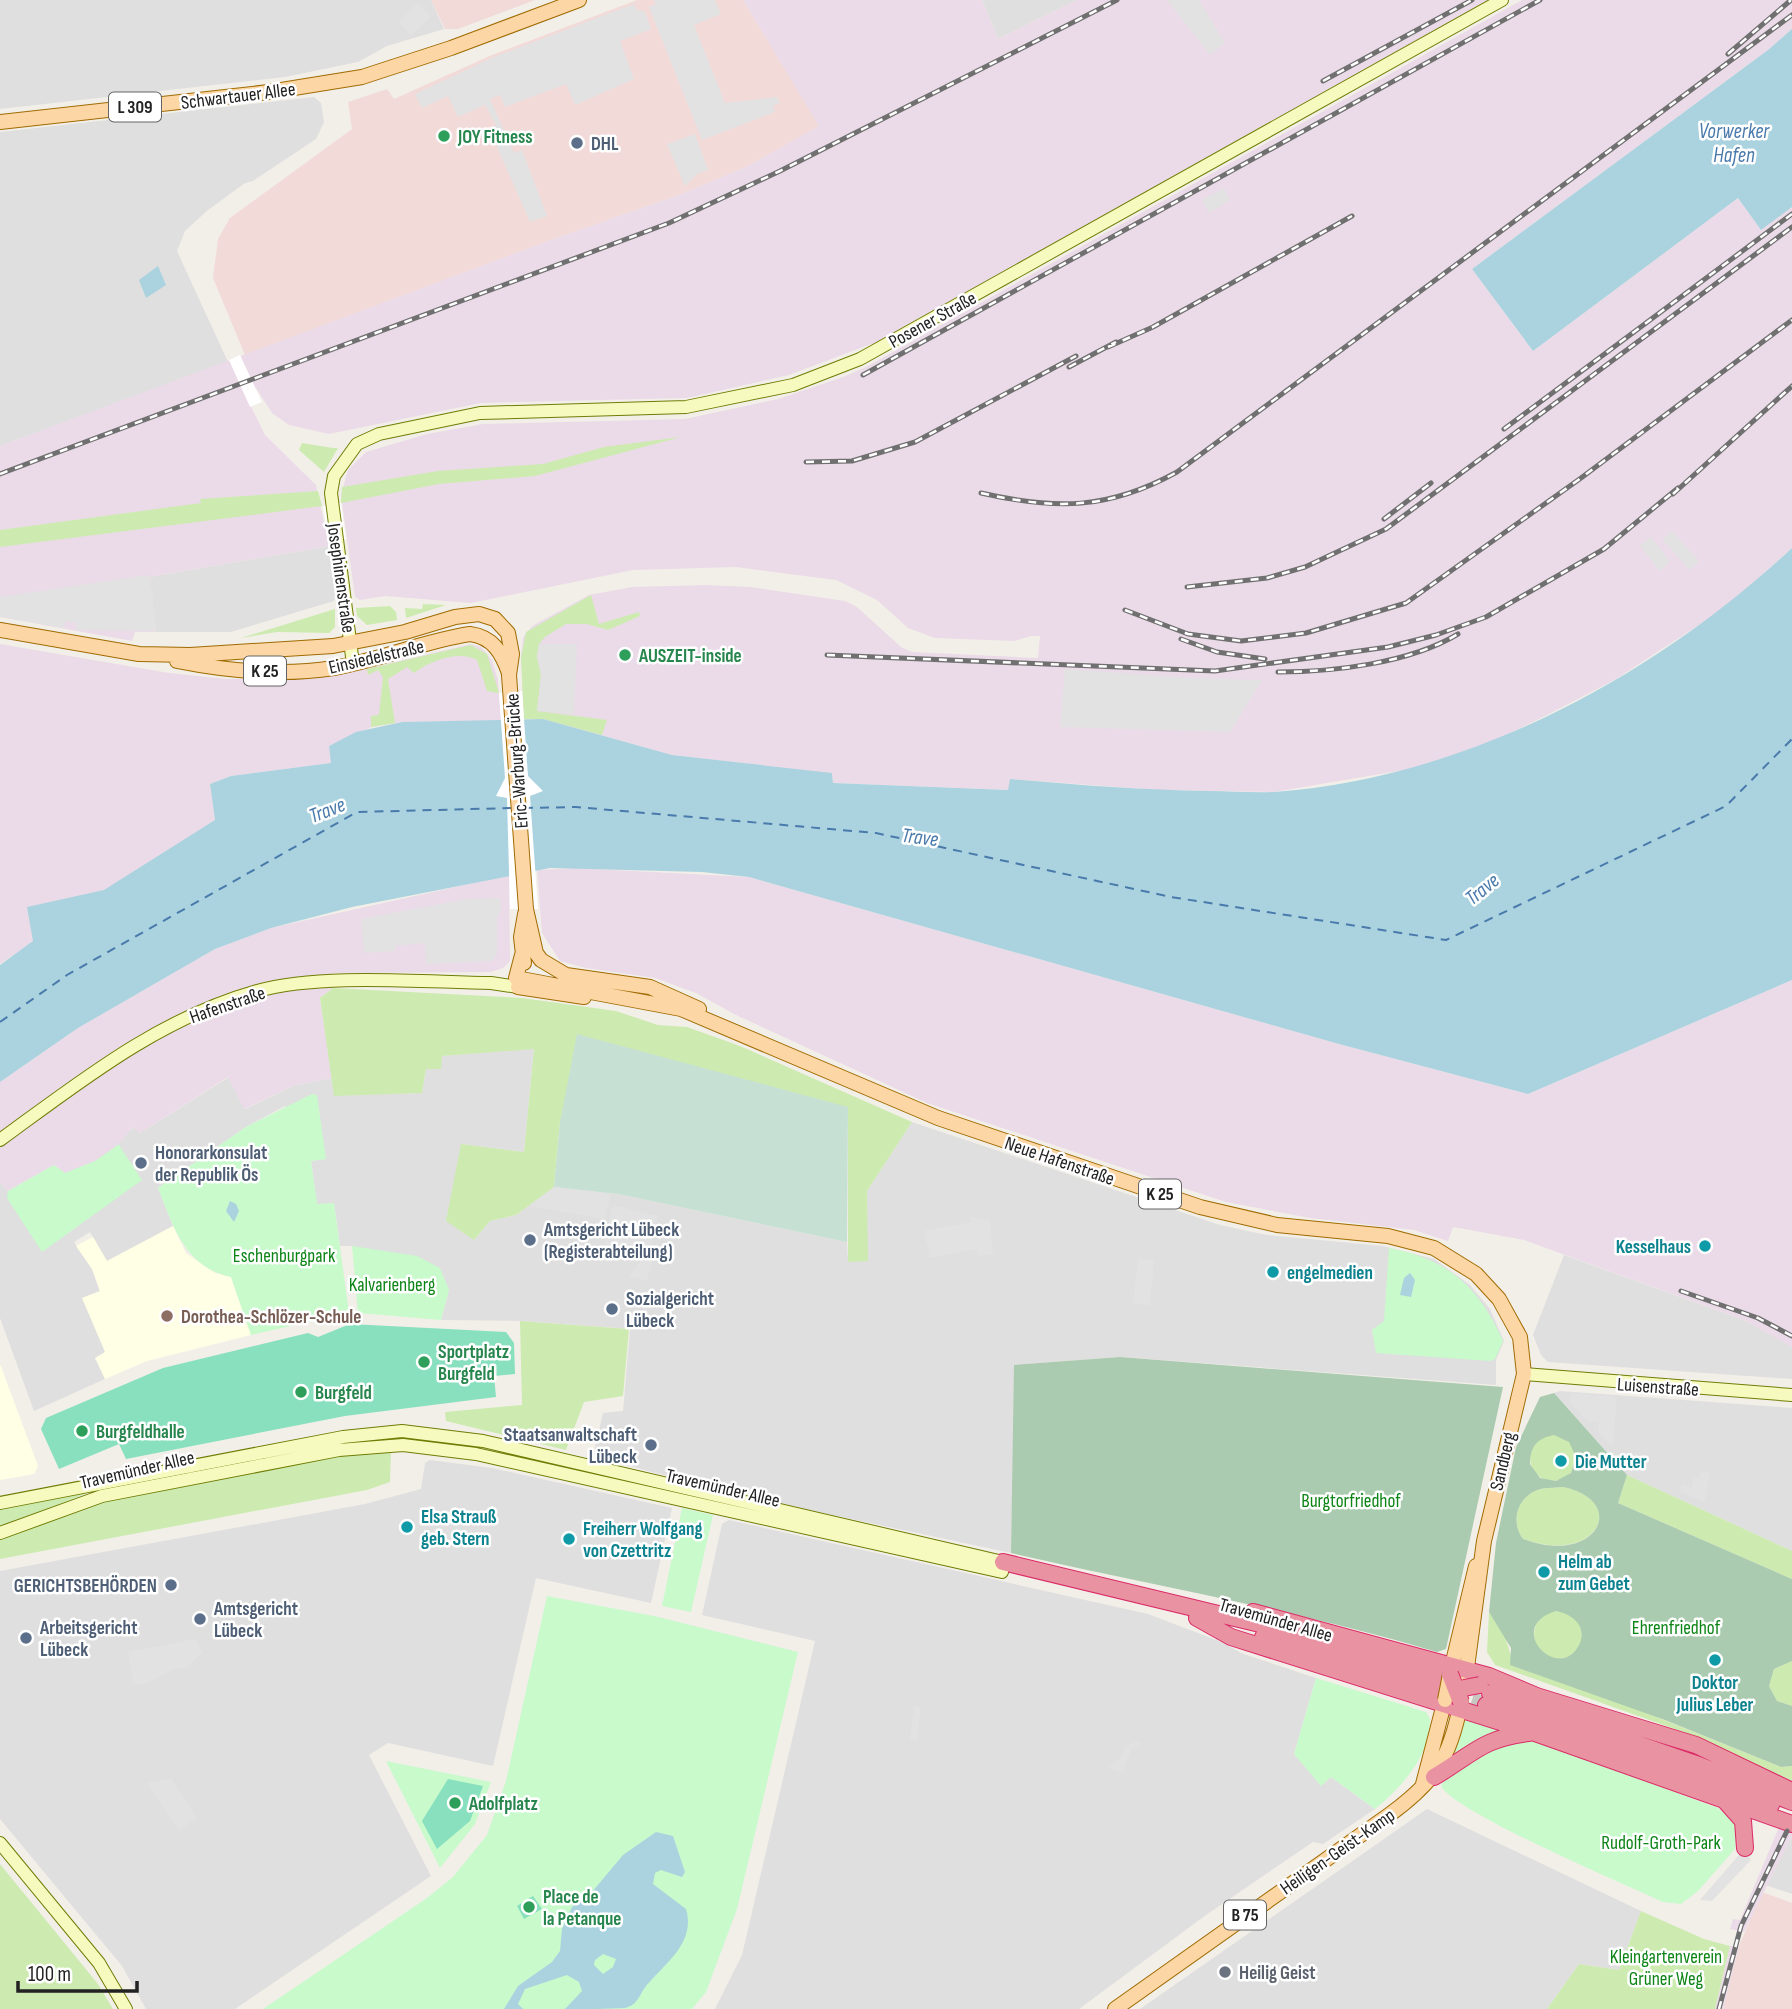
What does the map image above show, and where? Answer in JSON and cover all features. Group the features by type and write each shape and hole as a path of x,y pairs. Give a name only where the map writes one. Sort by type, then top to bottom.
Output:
{"highway":[{"name":"Travemünder Allee","path":"1003,1567 1199,1614"},
{"path":"1199,1614 1236,1608 1287,1619 1458,1690 1792,1814"},
{"path":"1199,1614 1236,1639 1458,1690 1792,1802"},
{"path":"1458,1690 1503,1686 1721,1755 1792,1791"},
{"path":"1458,1690 1535,1733"},
{"name":"B 75","path":"1434,1777 1479,1746 1498,1738 1535,1733 1792,1824"},
{"path":"1670,1737 1772,1794"},
{"path":"1721,1799 1743,1821 1745,1848"}],"main road":[{"name":"Schwartauer Allee","path":"0,122 269,92 391,69 579,0"},
{"name":"Posener Straße","path":"331,499 334,476 358,444 379,434 480,413 686,407 793,385 860,359 1502,0"},
{"name":"Josephinenstraße","path":"331,499 352,653"},
{"name":"Einsiedelstraße","path":"150,655 300,649 352,653 467,614 501,624"},
{"name":"Eric-Warburg-Brücke","path":"501,624 512,654 509,675 526,909 534,945 541,960"},
{"name":"Einsiedelstraße","path":"0,630 178,661 352,653 470,634 484,637 497,647 509,675"},
{"name":"Eric-Warburg-Brücke","path":"526,909 521,937 522,955 532,978 549,992"},
{"name":"K 25","path":"517,982 522,955"},
{"name":"K 25","path":"541,960 566,975 668,992 738,1031"},
{"path":"532,978 541,969 541,960"},
{"name":"Hafenstraße","path":"0,1140 125,1050 165,1027 258,991 313,982 491,983 517,982 532,978 666,1005 738,1031"},
{"name":"Hafenstraße","path":"517,982 549,992 645,1007 738,1031"},
{"name":"Neue Hafenstraße","path":"738,1031 938,1118 1173,1199 1277,1225 1388,1236 1434,1248 1476,1274 1499,1298 1520,1337 1524,1374"},
{"name":"Luisenstraße","path":"1524,1374 1792,1395"},
{"name":"Sandberg","path":"1458,1690 1483,1548 1524,1374"},
{"name":"Travemünder Allee","path":"0,1503 343,1437 402,1431 482,1441 1003,1567"},
{"name":"Travemünder Allee","path":"0,1533 117,1492 339,1450 403,1445 477,1454 1003,1567"},
{"path":"1421,1789 1458,1690"},
{"name":"Heiligen-Geist-Kamp","path":"1115,2009 1383,1820 1434,1777 1448,1749 1458,1690"},
{"path":"0,1843 99,1963 126,2009"}],"shaded area":[{"path":"0,0 431,0 444,29 387,46 358,62 285,77 0,109"},
{"path":"431,0 535,0 458,29 445,29"},
{"path":"637,0 743,0 820,126 748,166 682,194 551,240 245,355 213,278 218,239 230,218 352,129 348,102 387,89 394,99 492,55"},
{"path":"654,0 715,0 721,14 694,25 725,103 777,97 780,103 773,106 775,112 702,140 649,7 656,4"},
{"path":"743,0 982,0 998,39 1077,0 1493,0 1329,92 1269,122 876,345 871,344 789,375 687,398 481,403 329,434 289,425 272,413 256,388 244,392 265,435 316,485 329,546 149,577 156,632 135,632 132,641 0,617 0,446 551,240 682,194 748,166 819,126"},
{"path":"982,0 1077,0 998,39"},
{"path":"1167,0 1199,0 1225,43 1210,55"},
{"path":"1522,0 1792,0 1792,29 1768,50 1472,269 1533,351 1738,198 1761,230 1792,207 1792,548 1725,608 1616,679 1551,713 1486,745 1416,768 1274,792 1158,790 1010,779 1009,790 833,783 832,774 672,755 543,719 524,719 521,658 523,638 532,626 589,595 632,587 707,585 750,587 845,601 857,607 901,647 912,652 1038,658 1040,636 1014,641 935,638 908,628 877,600 836,580 736,567 633,570 471,603 385,596 360,600 355,597 341,495 348,470 366,452 427,434 483,424 685,419 778,399 843,377 866,367"},
{"path":"418,3 431,17 411,35 398,21"},
{"path":"634,4 636,9 645,12 651,29 620,41 634,79 575,105 566,84 505,107 500,95 490,99 514,153 522,150 547,216 530,222 498,149 491,128 496,125 485,105 458,117 448,96 422,108 415,94 494,57"},
{"path":"314,97 321,103 324,122 316,139 253,181 245,183 208,210 185,231 177,251 228,362 0,446 0,132"},
{"path":"695,134 708,170 697,174 685,186 667,144"},
{"path":"1224,188 1230,200 1209,213 1202,200"},
{"path":"1672,531 1699,561 1690,570 1662,539"},
{"path":"1651,537 1670,562 1659,571 1640,545"},
{"path":"329,546 336,591 334,601 231,632 156,632 149,577"},
{"path":"148,575 153,595 155,631 76,630 77,623 66,621 64,628 0,617 0,597"},
{"path":"0,644 169,673 227,679 273,679 330,677 471,644 481,647 492,660 498,680 501,721 402,722 372,727 329,746 332,763 231,776 210,784 215,820 0,964"},
{"path":"539,644 577,644 574,714 537,711 541,675 537,657"},
{"path":"1065,669 1262,680 1230,732 1060,727"},
{"path":"575,868 749,877 1339,1044 1528,1094 1792,980 1792,1347 1744,1320 1524,1240 1453,1227 1448,1241 1414,1230 1310,1218 1226,1202 927,1103 736,1015 696,993 655,978 586,968 560,961 542,933 537,870"},
{"path":"509,875 510,961 503,968 491,972 333,973 333,988 320,998 332,1078 295,1085 244,1109 228,1077 140,1133 133,1127 118,1145 95,1161 65,1173 54,1165 8,1191 0,1182 0,1082 78,1028 215,949 271,928"},
{"path":"500,898 497,954 492,961 426,964 425,943 395,946 395,951 364,953 361,919 467,899"},
{"path":"577,1034 848,1107 847,1242 618,1194 554,1187 560,1122"},
{"path":"534,1048 524,1152 461,1144 474,1240 490,1221 516,1215 554,1187 618,1194 847,1242 848,1261 867,1261 867,1191 912,1122 1220,1225 1267,1235 1383,1246 1434,1259 1470,1285 1490,1309 1504,1341 1496,1360 1496,1385 1120,1357 1015,1365 1011,1553 734,1494 593,1456 603,1413 623,1411 630,1329 521,1321 441,1320 449,1290 352,1246 340,1246 334,1203 317,1205 311,1161 325,1159 285,1106 246,1127 158,1188 173,1226 107,1261 90,1232 74,1242 92,1269 100,1292 82,1298 106,1352 96,1358 105,1379 34,1411 0,1318 0,1182 8,1191 117,1142 134,1127 140,1133 229,1077 245,1109 295,1085 332,1078 334,1095 422,1093 426,1069 442,1056"},
{"path":"554,1187 611,1194 604,1219 530,1206"},
{"path":"613,1205 658,1216 648,1259 652,1261 647,1281 629,1276 642,1259 603,1249"},
{"path":"970,1217 990,1220 993,1254 978,1256 976,1249 930,1258 924,1231 971,1222"},
{"name":"Dorothea-Schlözer-Schule","path":"173,1226 186,1253 215,1273 231,1277 251,1335 147,1361 105,1379 95,1358 105,1352 82,1298 100,1291 92,1269 76,1246 93,1237 107,1261"},
{"path":"1564,1255 1744,1320 1784,1341 1792,1347 1792,1379 1548,1362 1541,1355 1533,1335"},
{"path":"1138,1259 1154,1260 1150,1305 1133,1304"},
{"path":"0,1364 38,1466 34,1474 0,1480"},
{"path":"1560,1391 1792,1408 1792,1551 1627,1475 1554,1393"},
{"path":"1571,1393 1617,1397 1613,1447 1598,1432 1599,1421 1587,1421 1570,1402"},
{"path":"430,1460 492,1468 672,1508 651,1603 536,1578 493,1766 388,1743 369,1755 431,1876 235,2009 146,2009 122,1966 0,1819 0,1571 365,1504 421,1489 425,1463"},
{"path":"1700,1472 1710,1473 1705,1502 1679,1491 1682,1484 1692,1488 1693,1478 1699,1478"},
{"path":"729,1520 1148,1614 1224,1643 1241,1653 1316,1678 1294,1754 1321,1785 1331,1777 1375,1809 1323,1844 1313,1842 1206,1915 1079,2009 715,2009 742,1955 815,1641 702,1615 722,1524"},
{"path":"195,1639 203,1652 185,1669 178,1667 148,1683 133,1685 128,1652"},
{"path":"914,1706 921,1707 917,1740 910,1739"},
{"path":"1138,1741 1142,1743 1131,1750 1122,1773 1107,1768 1119,1759 1126,1746"},
{"path":"171,1778 197,1818 179,1831 147,1783"},
{"path":"1427,1809 1641,1911 1619,1970 1579,1964 1547,2009 1140,2009"},
{"path":"1779,1827 1792,1831 1792,1836 1744,1932 1730,1929 1733,1919 1740,1920"},
{"path":"1792,1836 1792,1894 1765,1885"},
{"path":"1745,1848 1751,1860 1712,1901 1700,1900"},
{"path":"1762,1892 1792,1903 1792,2009 1723,2009 1739,1946"},
{"path":"1730,1946 1739,1946 1723,2009 1715,2009"}],"green space":[{"path":"681,437 535,476 439,484 341,503 342,487 438,471 543,464 604,447"},
{"path":"302,443 338,448 324,472 299,450"},
{"path":"318,491 322,506 0,547 0,530 201,503 200,499"},
{"path":"591,595 599,624 639,612 640,616 608,630 587,624 566,624 545,637 539,644 537,657 541,675 537,711 607,720 602,735 543,719 524,719 521,658 526,632"},
{"path":"423,604 446,605 406,618 405,608 422,609"},
{"path":"390,606 396,612 397,620 367,625 357,616 356,608"},
{"path":"335,609 335,627 329,633 277,632 241,638"},
{"path":"471,645 487,654 499,693 487,691 477,660 469,657 444,658 414,673 407,667 388,679 395,723 371,727 371,716 379,715 383,677 378,670 368,675 367,669"},
{"path":"333,988 522,998 616,1011 658,1025 687,1027 740,1046 912,1122 867,1191 868,1261 848,1262 848,1107 560,1122 554,1187 516,1215 490,1221 474,1240 446,1221 461,1144 524,1152 534,1049 442,1056 441,1069 426,1069 422,1093 334,1096 320,998"},
{"name":"Eschenburgpark","path":"312,1094 317,1095 326,1159 311,1161 317,1204 334,1203 349,1313 251,1335 231,1277 215,1272 192,1255 176,1231 158,1188 246,1127"},
{"path":"117,1142 142,1180 42,1252 7,1198 8,1191 54,1165 65,1173 95,1161 118,1145"},
{"name":"Kalvarienberg","path":"352,1246 417,1256 440,1268 449,1290 441,1320 358,1313"},
{"path":"1389,1248 1410,1253 1445,1268 1472,1291 1494,1322 1503,1341 1495,1359 1490,1361 1376,1353 1372,1330 1384,1321"},
{"path":"520,1321 629,1329 623,1396 584,1402 566,1450 446,1421 445,1412 522,1405"},
{"name":"Burgfeld","path":"350,1324 506,1332 514,1343 515,1374 494,1376 496,1397 345,1416 126,1459 119,1444 59,1469 41,1429 46,1418 163,1368 308,1333 318,1337"},
{"name":"Burgtorfriedhof","path":"1120,1357 1503,1387 1446,1649 1437,1652 1331,1623 1011,1553 1014,1365"},
{"name":"Ehrenfriedhof","path":"1554,1393 1627,1475 1618,1503 1792,1579 1792,1661 1774,1669 1769,1686 1777,1701 1792,1706 1792,1766 1781,1767 1665,1720 1510,1665 1511,1648 1489,1612 1496,1543 1516,1447 1540,1397","holes":["1554,1435 1569,1442 1576,1457 1571,1473 1556,1481 1540,1478 1530,1464 1531,1453 1536,1444 1543,1438","1563,1487 1584,1494 1595,1505 1599,1517 1596,1529 1586,1539 1570,1545 1549,1545 1523,1539 1517,1526 1517,1512 1523,1500 1545,1488","1556,1611 1577,1622 1582,1633 1581,1638 1579,1645 1570,1655 1560,1658 1549,1656 1540,1649 1534,1629 1541,1619"]},
{"path":"1553,1435 1569,1442 1576,1458 1569,1474 1553,1481 1537,1474 1530,1458 1537,1442"},
{"path":"379,1449 391,1452 390,1482 367,1490 0,1559 0,1539 91,1501"},
{"path":"1627,1475 1792,1551 1792,1579 1618,1503"},
{"path":"1563,1487 1584,1494 1595,1505 1599,1517 1596,1528 1586,1538 1570,1544 1549,1545 1523,1539 1517,1526 1517,1512 1523,1500 1538,1490"},
{"path":"88,1493 0,1528 0,1507"},
{"path":"682,1508 713,1515 691,1612 662,1606"},
{"path":"547,1596 654,1616 798,1652 737,1909 706,1992 692,2009 263,2009 427,1898 453,1877 487,1835 506,1781"},
{"path":"1558,1611 1575,1618 1582,1635 1575,1652 1558,1659 1541,1652 1534,1635 1541,1618"},
{"path":"1489,1612 1504,1633 1512,1659 1781,1767 1792,1766 1792,1781 1697,1737 1495,1665 1487,1652"},
{"path":"1792,1661 1792,1706 1777,1701 1769,1686 1774,1669"},
{"path":"1316,1678 1426,1712 1430,1719 1426,1745 1413,1770 1375,1809 1331,1777 1321,1786 1294,1754"},
{"path":"1468,1719 1516,1731 1452,1756 1463,1723"},
{"name":"Rudolf-Groth-Park","path":"1530,1739 1718,1808 1737,1825 1735,1849 1698,1891 1681,1904 1663,1902 1507,1830 1453,1798 1441,1786 1456,1765 1467,1758 1491,1748"},
{"path":"386,1761 491,1782 475,1824 440,1868"},
{"name":"Adolfplatz","path":"448,1779 483,1786 470,1821 437,1849 422,1821"},
{"path":"0,1864 98,1984 113,2009 0,2009"},
{"name":"Place de la Petanque","path":"533,1896 542,1909 524,1919 517,1906"},
{"name":"Kleingartenverein Grüner Weg","path":"1641,1911 1704,1939 1730,1946 1715,2009 1547,2009 1579,1964 1619,1970"}],"water":[{"name":"Vorwerker Hafen","path":"1792,29 1792,207 1761,230 1738,198 1533,351 1472,269 1768,50"},
{"path":"158,266 166,285 146,298 139,280"},
{"name":"Trave","path":"1792,548 1792,980 1528,1094 1339,1044 749,877 702,872 550,868 352,907 271,928 215,949 78,1028 0,1082 0,965 33,941 27,907 104,890 215,820 210,784 231,776 331,763 329,746 356,732 402,722 543,719 672,755 832,773 833,783 1008,790 1010,779 1135,788 1274,792 1346,783 1416,766 1486,743 1553,714 1618,679 1679,639 1738,595"},
{"path":"230,1201 236,1204 239,1211 234,1222 226,1211"},
{"path":"1410,1273 1415,1280 1411,1297 1400,1295 1404,1278"},
{"path":"656,1832 673,1836 685,1872 682,1877 661,1870 655,1873 653,1884 686,1909 687,1932 677,1952 629,2007 565,2009 582,1991 579,1982 567,1975 525,1989 518,2004 523,2009 504,2009 518,1986 552,1962 560,1951 562,1929 572,1907 592,1892 623,1855","holes":["603,1954 616,1959 613,1967 603,1974 594,1965 595,1960"]}],"pier":[{"path":"240,355 262,402 250,407 229,360"},
{"path":"341,503 346,539 328,541 323,506"},
{"path":"522,691 528,776 543,791 530,796 538,909 510,909 507,798 496,796 505,778 499,693"}],"ferry route":[{"path":"524,808 576,807 876,833 1171,897 1446,940 1726,806 1792,739"},
{"path":"0,1022 67,975 357,812 512,808"}],"tunnel":[{"path":"1449,1693 1486,1705"}],"railway":[{"path":"0,474 669,223 780,171 1117,0"},
{"path":"1323,81 1472,0"},
{"path":"863,375 1540,0"},
{"path":"1728,54 1791,0"},
{"path":"981,493 1034,502 1081,503 1128,494 1177,472 1792,15"},
{"path":"1504,429 1792,214"},
{"path":"1108,347 1153,327 1352,216"},
{"path":"1187,587 1267,578 1305,567 1386,529 1792,227"},
{"path":"1125,610 1188,634 1241,641 1306,633 1406,603 1581,478 1792,320"},
{"path":"1069,367 1116,342"},
{"path":"806,462 852,461 915,442 1076,356"},
{"path":"1673,494 1792,386"},
{"path":"1384,519 1431,483"},
{"path":"827,655 1215,671 1388,647 1436,635 1486,617 1604,549 1678,488"},
{"path":"1278,672 1347,668 1395,659 1439,644 1458,634"},
{"path":"1181,639 1217,652 1265,659"},
{"path":"1681,1291 1758,1318 1792,1336"},
{"path":"1719,2009 1741,1926 1787,1831"}],"place":[{"name":"JOY Fitness","path":"444,136"},
{"name":"DHL","path":"577,143"},
{"name":"AUSZEIT-inside","path":"625,655"},
{"name":"Honorarkonsulat der Republik Ös","path":"141,1163"},
{"name":"Amtsgericht Lübeck (Registerabteilung)","path":"530,1240"},
{"name":"Kesselhaus","path":"1705,1246"},
{"name":"engelmedien","path":"1273,1272"},
{"name":"Sozialgericht Lübeck","path":"612,1309"},
{"name":"Dorothea-Schlözer-Schule","path":"167,1316"},
{"name":"Sportplatz Burgfeld","path":"424,1362"},
{"name":"Burgfeld","path":"301,1392"},
{"name":"Burgfeldhalle","path":"82,1431"},
{"name":"Staatsanwaltschaft Lübeck","path":"651,1445"},
{"name":"Die Mutter","path":"1561,1461"},
{"name":"Elsa Strauß geb. Stern","path":"407,1527"},
{"name":"Freiherr Wolfgang von Czettritz","path":"569,1539"},
{"name":"Helm ab zum Gebet","path":"1544,1572"},
{"name":"GERICHTSBEHÖRDEN","path":"171,1585"},
{"name":"Amtsgericht Lübeck","path":"200,1619"},
{"name":"Arbeitsgericht Lübeck","path":"26,1638"},
{"name":"Doktor Julius Leber","path":"1715,1660"},
{"name":"Adolfplatz","path":"455,1803"},
{"name":"Place de la Petanque","path":"529,1907"},
{"name":"Heilig Geist","path":"1225,1972"}]}
